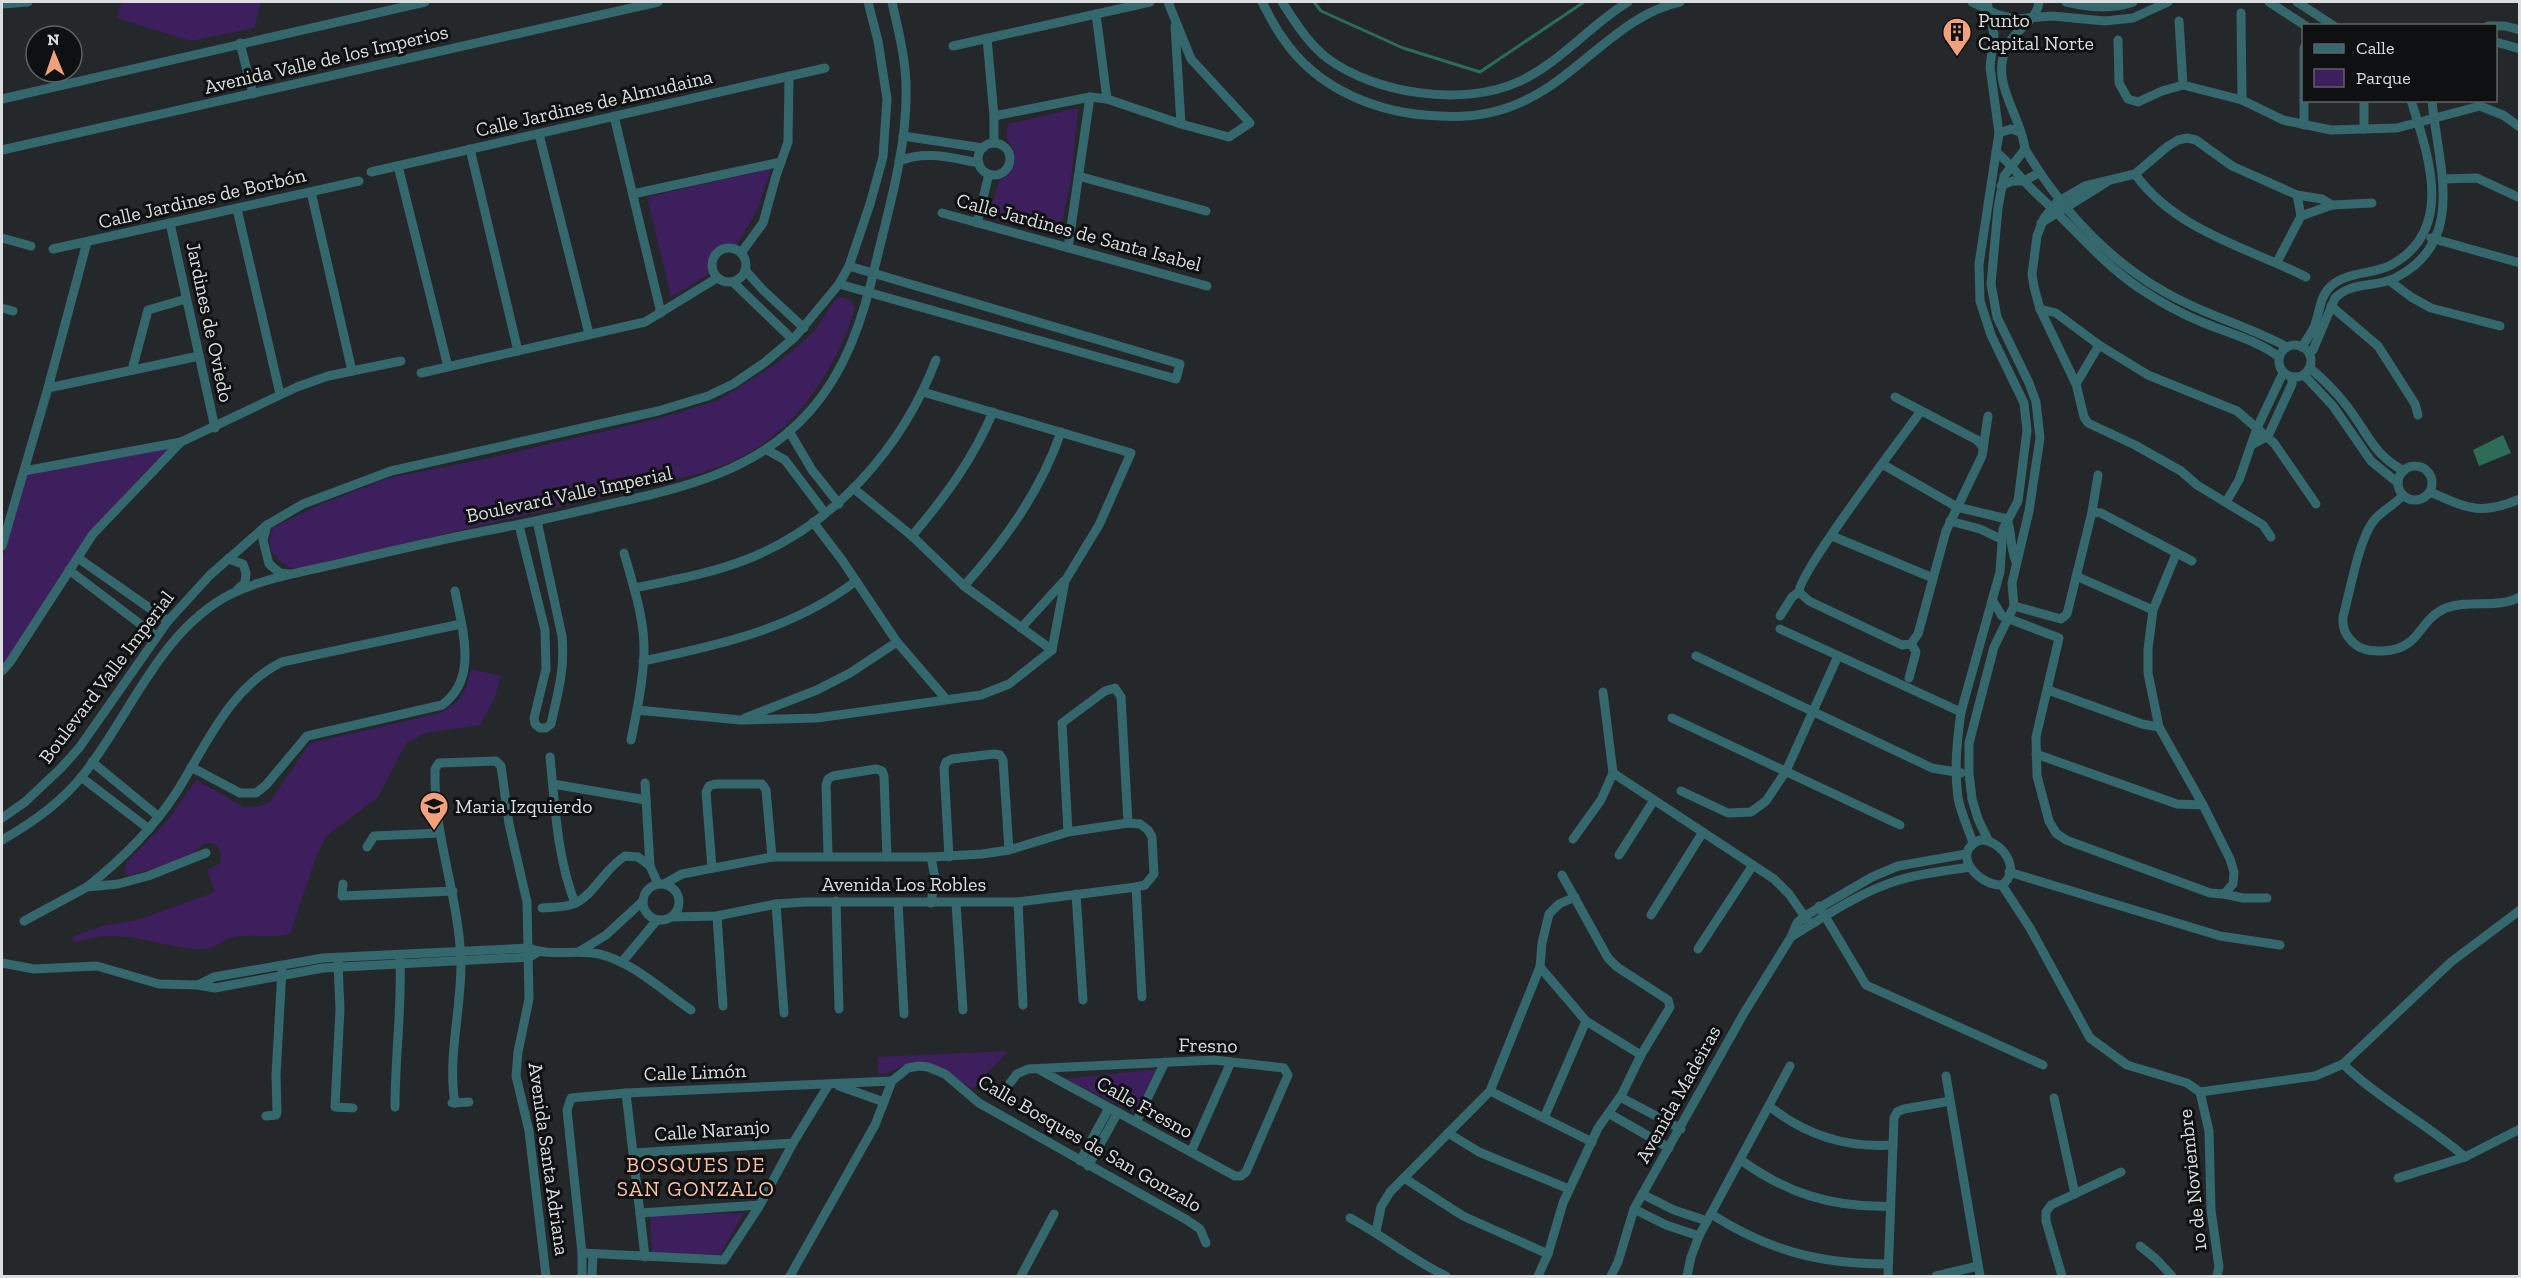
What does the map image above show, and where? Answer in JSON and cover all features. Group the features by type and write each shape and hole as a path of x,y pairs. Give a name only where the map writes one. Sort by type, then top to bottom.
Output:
{"street":[{"path":"2,4 28,2"},
{"name":"Avenida Valle de los Imperios","path":"2,99 425,2"},
{"name":"Avenida Valle de los Imperios","path":"2,150 658,2"},
{"name":"Boulevard Valle Imperial","path":"2,819 45,785 73,755 168,621 210,575 267,525 303,504 391,471 658,411 708,396 733,384 764,363 804,328 839,284 849,266 883,157 886,99 880,49 868,2"},
{"name":"Boulevard Valle Imperial","path":"6,837 39,817 81,777 181,634 206,610 236,592 293,574 424,543 519,525 687,487 740,465 766,450 807,415 828,388 854,338 874,273 899,161 906,98 904,59 893,2"},
{"path":"953,46 1150,2"},
{"path":"994,116 1090,97 1107,99 1181,124 1229,137 1250,123 1191,59 1168,2"},
{"path":"1262,2 1282,39 1299,58 1318,75 1349,96 1377,108 1409,115 1455,117 1493,112 1527,100 1574,70 1637,19 1664,5 1680,2"},
{"path":"1282,2 1296,25 1314,46 1328,58 1358,76 1423,93 1456,96 1491,92 1519,82 1562,53 1596,24 1628,2"},
{"path":"1972,2 1988,5 2015,19 2034,17 2118,21 2133,18 2168,2"},
{"path":"2039,2 2034,17 2019,28 2012,37 2002,64 2004,89 2025,149 2039,173 2085,230 2111,254 2157,288 2184,302 2251,328 2287,347 2313,350 2335,298 2345,289 2390,281 2414,266 2435,239 2444,202 2444,179 2432,102"},
{"path":"2066,2 2098,8 2122,6 2133,2"},
{"path":"2269,2 2303,24"},
{"path":"2297,2 2331,24"},
{"path":"1972,843 1988,840 1998,844 2005,852 2010,864 2007,882 1995,886 1976,876 1969,867 1966,854 1972,843 1958,800 1956,773 1961,712 2000,572 2001,538 2007,519 2018,501 2022,483 2027,420 2024,403 1991,335 1980,301 1979,264 1999,134 1990,67 1994,34 1988,5"},
{"path":"2241,13 2242,100"},
{"path":"1096,14 1107,99"},
{"path":"1174,17 1181,124"},
{"path":"2179,21 2183,85"},
{"path":"2497,26 2520,30"},
{"path":"987,39 994,116 994,143"},
{"path":"2118,40 2119,83 2128,99 2138,102 2162,91 2183,85 2242,100 2283,120 2331,130 2397,128 2480,103 2520,127"},
{"path":"2497,42 2520,49"},
{"path":"240,43 253,94"},
{"path":"1299,58 1314,46"},
{"path":"1562,53 1574,70"},
{"name":"Calle Jardines de Almudaina","path":"371,172 825,68"},
{"path":"741,254 763,223 788,142 789,76"},
{"path":"1068,248 1090,97"},
{"path":"886,99 906,98"},
{"path":"2304,102 2304,125"},
{"path":"2364,102 2364,129"},
{"path":"2305,350 2320,304 2330,287 2343,278 2393,264 2407,253 2424,234 2431,213 2433,193 2423,138 2412,102"},
{"path":"615,116 661,313"},
{"path":"1999,134 2011,129 2020,132"},
{"path":"539,134 589,334"},
{"path":"903,136 983,148 994,143 1006,148 1010,161 1003,172 989,174"},
{"path":"2271,537 2264,525 2144,450 2088,423 2084,417 2076,384 2040,309 2032,274 2041,224 2064,203 2111,180 2135,174 2168,146 2187,138 2196,140 2232,166 2297,195 2322,199 2332,205"},
{"path":"933,154 935,141"},
{"path":"979,163 983,148"},
{"path":"470,149 518,351"},
{"path":"1988,840 1978,819 1969,773 1969,743 1994,647 2014,606 2012,583 2029,511 2039,428 2036,402 2030,383 2002,330 1992,299 1991,268 2001,186 2005,171 2025,149"},
{"path":"1996,152 2011,164 2024,181 2106,263 2139,288 2170,307 2246,338 2279,357"},
{"path":"899,161 915,155 933,154 979,163 989,174"},
{"path":"633,194 781,162"},
{"path":"398,166 447,367"},
{"path":"2001,186 2012,181 2024,181 2039,173"},
{"path":"977,223 989,174"},
{"path":"2135,174 2147,190 2172,212 2210,235 2277,262 2306,277"},
{"path":"1078,176 1206,211"},
{"path":"2444,179 2477,178 2520,198"},
{"name":"Calle Jardines de Borbón","path":"53,249 359,182"},
{"path":"311,192 352,371"},
{"path":"2277,262 2301,216 2297,195"},
{"path":"2301,216 2332,205 2372,203"},
{"path":"237,208 280,394"},
{"name":"Calle Jardines de Santa Isabel","path":"942,213 1207,286"},
{"name":"Jardines de Oviedo","path":"170,224 215,428"},
{"path":"2424,234 2520,263"},
{"path":"2,238 31,246"},
{"path":"2,546 87,242"},
{"path":"724,248 733,248 746,261 745,270 741,278 733,282 725,282 717,278 712,270 712,261 716,253 724,248"},
{"path":"839,284 1176,379 1180,364 849,266"},
{"path":"745,270 780,307 804,328"},
{"path":"421,374 645,322 717,278"},
{"path":"892,299 897,280"},
{"path":"2390,281 2411,297 2431,308 2500,326"},
{"path":"733,282 792,339"},
{"path":"132,370 148,310 186,299"},
{"path":"2331,306 2378,346 2415,404 2418,415"},
{"path":"770,317 780,307"},
{"path":"2,308 13,311"},
{"path":"2040,309 2056,313 2100,345 2148,375 2237,411 2268,436 2316,504"},
{"path":"1030,339 1037,323"},
{"path":"2076,384 2100,345"},
{"path":"2253,444 2268,436 2292,384 2288,375 2279,366 2279,357 2287,347"},
{"path":"2305,350 2311,360 2307,371"},
{"path":"48,388 199,356"},
{"path":"634,588 717,570 747,560 779,545 839,504 901,431 923,392 936,360"},
{"path":"24,471 181,442 215,428 280,394 328,376 401,361"},
{"path":"2226,502 2239,480 2258,428 2288,375 2307,371"},
{"path":"2307,371 2347,405 2369,442 2385,461 2404,471"},
{"path":"2307,371 2359,447 2371,461 2398,483 2403,495 2417,500 2430,492 2432,485 2428,472 2416,466 2404,471 2398,483"},
{"path":"923,392 1131,453 1099,525 1065,581 1021,628"},
{"path":"1895,397 1977,440 1983,447"},
{"path":"1780,616 1792,597 1799,592 1800,583 1832,536 1921,411"},
{"path":"912,536 965,469 980,443 993,412"},
{"path":"1799,592 1809,602 1902,645 1911,644 1918,634 1950,522 1982,456 1988,416"},
{"path":"789,430 812,470 839,504"},
{"path":"964,586 1014,525 1049,465 1061,432"},
{"path":"2,671 10,663 93,534 181,442"},
{"path":"766,450 785,460 825,513"},
{"path":"1882,464 1957,507 2007,519"},
{"path":"2014,606 2061,619 2065,616 2092,512 2098,475"},
{"path":"853,488 912,536 964,586 1052,650"},
{"path":"2430,492 2472,508 2484,510 2520,499"},
{"path":"2403,495 2395,505 2381,513 2366,533 2343,617 2344,631 2354,644 2370,651 2396,649 2414,640 2431,618 2447,608 2506,602 2520,597"},
{"path":"2092,512 2101,513 2192,561"},
{"path":"1980,529 1984,514"},
{"path":"2007,519 2011,530 2011,548 2016,562"},
{"path":"519,525 545,630 546,669 534,718 535,724 540,728 546,728 551,724 561,684 563,649 537,521"},
{"path":"813,522 897,642 946,699"},
{"path":"1950,522 1980,529 2001,538"},
{"path":"267,525 264,540 268,564 280,573 293,574"},
{"path":"1832,536 1933,578"},
{"path":"624,553 641,623 643,661 631,740"},
{"path":"2176,554 2153,610 2148,649 2148,674 2159,727 2203,805 2230,859 2234,872 2233,884 2224,894"},
{"path":"78,558 168,621"},
{"path":"228,559 243,564 246,573 245,583 236,592"},
{"path":"69,570 156,636"},
{"path":"2076,576 2153,610"},
{"path":"643,661 735,641 772,629 833,598 856,581"},
{"path":"637,710 740,720 817,718 981,695 1009,684 1052,650 1065,581"},
{"path":"191,767 240,793 256,793 266,785 307,736 442,705 453,697 461,681 465,661 464,638 455,591"},
{"path":"1993,601 1998,612 2009,619 2055,635 2060,642 2036,737 2037,776 2044,808 2056,833 2066,840 2210,893 2243,898 2267,898"},
{"path":"2035,628 2039,614"},
{"path":"24,921 87,886 109,869 149,829 235,699 264,671 282,662 461,624"},
{"path":"1780,629 1961,712"},
{"path":"740,720 817,690 850,673 897,642"},
{"path":"1909,678 1916,652 1911,644"},
{"path":"1696,656 1932,768 1969,773"},
{"path":"1681,791 1728,813 1751,812 1766,801 1786,771 1839,656"},
{"path":"1068,832 1062,723 1105,691 1115,688 1121,697 1128,823 1140,824 1148,830 1152,837 1154,874 1145,885 1136,887 1142,997"},
{"path":"2048,690 2142,724 2159,727"},
{"path":"1573,839 1601,800 1613,773 1603,692"},
{"path":"1672,718 1900,825"},
{"path":"949,857 944,768 946,762 952,759 994,754 1000,755 1003,760 1009,850"},
{"path":"2036,754 2177,804 2203,805"},
{"path":"550,757 559,838 569,889 575,903"},
{"path":"92,762 159,817"},
{"name":"Avenida Santa Adriana","path":"440,834 436,803 436,766 439,763 500,763 511,837 524,884 532,952 529,999 518,1052 516,1076 529,1131 546,1276"},
{"path":"828,855 826,785 828,779 876,769 882,771 884,776 886,857"},
{"path":"94,787 104,781 104,771"},
{"path":"1613,773 1774,879 1807,920"},
{"path":"81,777 149,829"},
{"path":"645,783 650,866"},
{"path":"553,784 646,800"},
{"path":"712,868 706,792 709,786 715,784 762,784 766,790 772,857"},
{"path":"111,799 121,786"},
{"path":"1619,855 1654,800"},
{"path":"2,819 6,837"},
{"name":"Avenida Los Robles","path":"661,884 682,874 772,857 828,855 949,857 1009,850 1068,832 1128,823"},
{"path":"1651,915 1703,832"},
{"path":"367,847 374,836 440,834 453,891 460,956 459,1009 452,1103 469,1102"},
{"path":"87,886 118,884 148,876 206,853"},
{"name":"Avenida Madeiras","path":"1611,1276 1618,1262 1634,1209 1681,1129 1744,1013 1791,937 1819,906 1872,877 1898,866 1966,854"},
{"path":"542,908 575,903 597,886 612,866 625,856 638,857 650,866 661,884 675,890 679,907 673,916 665,920 657,920 646,913 643,900"},
{"path":"931,857 934,878 931,903"},
{"path":"1698,949 1753,865"},
{"path":"1898,866 1901,879"},
{"name":"Avenida Madeiras","path":"1807,920 1824,916 1876,889 1901,879 1969,867"},
{"path":"2009,872 2220,936 2280,945"},
{"path":"1538,1276 1548,1254 1569,1190 1598,1128 1610,1114 1641,1055 1670,1007 1668,1000 1617,967 1608,958 1562,874"},
{"path":"343,884 342,896 453,891"},
{"path":"580,951 606,935 643,900 646,892 661,884"},
{"name":"1o de Noviembre","path":"2002,885 2030,928 2090,1038 2127,1065 2187,1083 2200,1092 2209,1131 2211,1210 2219,1267 2217,1276"},
{"name":"Avenida Los Robles","path":"673,916 717,916 776,904 836,901 1018,903 1136,887"},
{"path":"1076,894 1083,1000"},
{"path":"1377,1232 1381,1207 1390,1192 1490,1091 1540,967 1542,943 1549,914 1559,904 1575,897"},
{"path":"836,901 839,1009"},
{"path":"898,902 904,1014"},
{"path":"956,903 963,1010"},
{"path":"1018,903 1023,1005"},
{"path":"776,904 784,1013"},
{"path":"1819,906 1866,986 2043,1065"},
{"path":"2200,1092 2315,1076 2343,1064 2451,962 2520,910"},
{"path":"717,916 723,1006"},
{"path":"622,962 657,920"},
{"path":"198,985 214,977 282,964 580,951 622,962 691,1010"},
{"path":"384,1107 398,1106 400,959"},
{"path":"2,963 34,969 97,966 159,984 215,988 338,962"},
{"path":"338,962 340,1009 335,1107 353,1108"},
{"path":"266,1116 276,1115 277,1112 276,1075 282,964"},
{"path":"1540,967 1586,1021 1641,1055"},
{"path":"1544,1118 1586,1021"},
{"name":"Fresno","path":"1010,1083 1020,1072 1038,1069 1165,1062 1214,1060 1284,1068 1288,1076 1246,1172 1241,1176 1235,1176"},
{"path":"1136,1122 1165,1062"},
{"path":"1191,1152 1231,1062"},
{"path":"2343,1064 2365,1085 2438,1134 2465,1157"},
{"path":"1687,1276 1699,1236 1790,1066"},
{"name":"Calle Bosques de San Gonzalo","path":"892,1080 908,1068 928,1067 945,1074 979,1103 1187,1220 1200,1229 1206,1242"},
{"name":"Calle Fresno","path":"1038,1069 1235,1176"},
{"path":"1947,1076 1980,1276"},
{"path":"790,1276 875,1125 892,1080"},
{"name":"Calle Limón","path":"582,1253 567,1110 571,1098 626,1093 892,1080"},
{"path":"582,1276 582,1253 724,1260 760,1205 793,1143 831,1084"},
{"name":"Calle Limón","path":"831,1084 884,1102"},
{"path":"1490,1091 1592,1142"},
{"path":"626,1093 645,1257"},
{"path":"1620,1097 1681,1129"},
{"path":"2054,1098 2076,1194"},
{"path":"1888,1276 1894,1118 1897,1112 1950,1101"},
{"path":"1769,1106 1800,1128 1817,1136 1854,1145 1893,1145"},
{"path":"1084,1164 1114,1110"},
{"path":"1610,1114 1669,1148"},
{"path":"2398,1178 2465,1157 2520,1129"},
{"path":"1448,1133 1479,1152 1569,1190"},
{"name":"Calle Naranjo","path":"634,1153 793,1143"},
{"path":"1741,1160 1779,1185 1800,1194 1844,1205 1890,1206"},
{"path":"2062,1276 2046,1212 2051,1205 2121,1172"},
{"path":"1404,1178 1463,1216 1548,1254"},
{"path":"1642,1194 1674,1210 1709,1218 1796,1254 1826,1261 1888,1264"},
{"path":"640,1213 760,1205"},
{"path":"1634,1209 1666,1225 1699,1236"},
{"path":"1021,1276 1054,1214"},
{"path":"1350,1218 1377,1232 1407,1256 1446,1276"},
{"path":"2140,1246 2172,1276"},
{"path":"592,1276 593,1254"},
{"path":"1936,1276 1978,1266"}],"green space":[{"path":"122,2 261,2 254,28 191,41 116,18"},
{"path":"1078,108 1071,180 1060,232 989,213 1000,179 1014,165 1013,148 1006,137 1008,124"},
{"path":"771,169 757,210 736,246 722,246 713,251 709,260 709,274 671,297 647,197"},
{"path":"839,297 851,300 855,309 826,374 797,413 780,430 761,445 732,461 702,473 297,569 278,559 271,548 271,534 274,527 319,505 388,478 490,458 660,418 719,400 791,352 816,329"},
{"path":"177,444 92,533 2,669 2,560 27,475"},
{"path":"471,669 501,676 494,700 480,725 425,733 406,743 378,797 326,836 316,857 290,934 230,938 206,949 124,936 92,938 74,943 72,937 102,926 138,920 215,892 207,870 221,863 219,847 212,843 203,845 185,858 131,875 125,874 126,863 168,820 196,780 244,807 257,807 270,802 310,743 436,714 451,706 461,697"},
{"path":"1008,1051 973,1089 942,1070 925,1064 908,1064 878,1075 878,1057"},
{"path":"1156,1069 1135,1113 1065,1079"},
{"path":"744,1213 718,1258 652,1252 650,1215"}],"shaded area":[{"path":"2503,435 2511,453 2479,466 2473,450"}],"waterway":[{"path":"1314,2 1321,11 1403,48 1480,72 1584,2"}],"place":[{"name":"Punto Capital Norte","path":"1957,58"},
{"name":"Maria Izquierdo","path":"434,832"}],"district":[{"name":"BOSQUES DE SAN GONZALO","path":"696,1177"}]}
